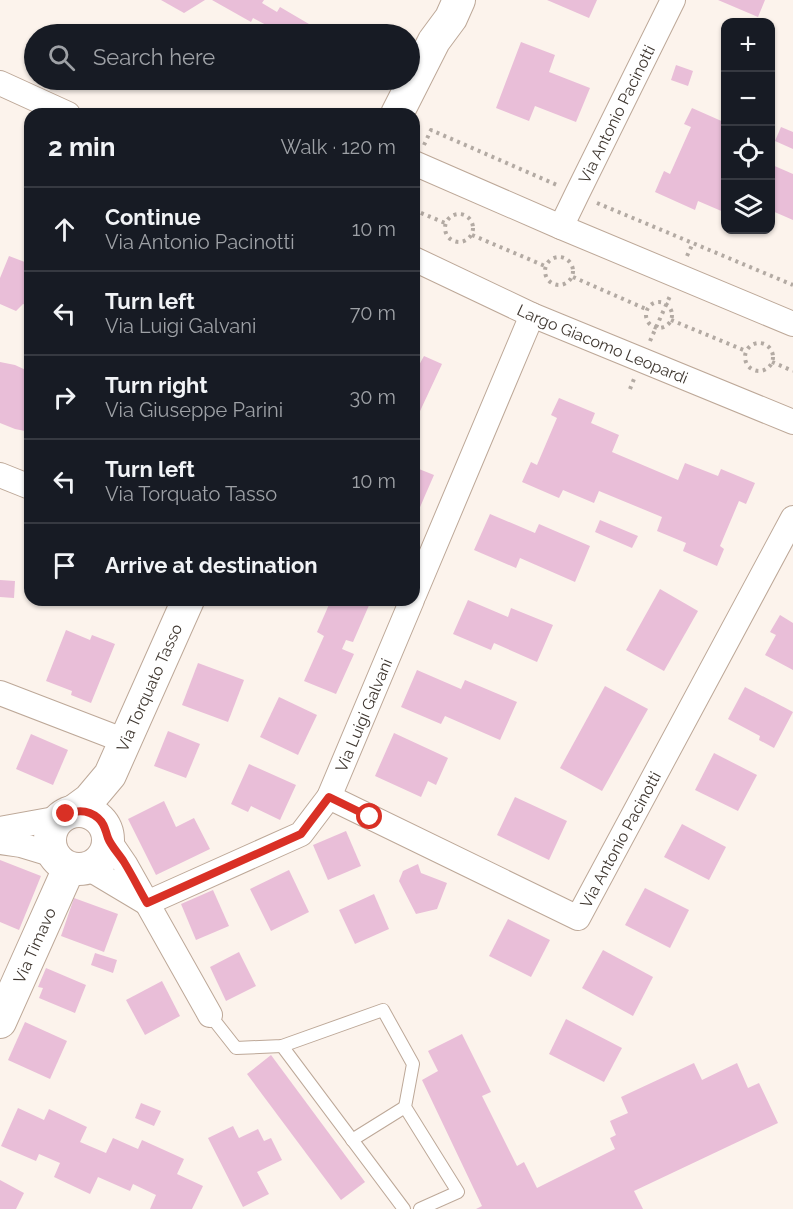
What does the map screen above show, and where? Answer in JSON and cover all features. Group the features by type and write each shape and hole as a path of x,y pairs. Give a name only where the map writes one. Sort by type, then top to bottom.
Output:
{"street":[{"name":"Via Antonio Pacinotti","path":"561,227 673,0"},
{"path":"420,69 434,41 455,9"},
{"path":"420,110 447,43 455,9"},
{"path":"1,86 54,108"},
{"path":"400,108 409,90"},
{"path":"420,166 793,324"},
{"name":"Largo Giacomo Leopardi","path":"420,262 532,315 793,422"},
{"path":"420,581 532,315"},
{"path":"0,475 24,485"},
{"name":"Via Antonio Pacinotti","path":"329,797 578,918 793,518"},
{"name":"Via Torquato Tasso","path":"110,775 105,852 94,865 70,864 50,843 52,829 67,814 88,800 110,775 185,606"},
{"name":"Via Luigi Galvani","path":"147,903 301,834 329,797 409,606"},
{"path":"0,693 125,741"},
{"path":"0,829 81,811 98,818 210,1015"},
{"path":"0,842 21,845 70,864 147,903"},
{"name":"Via Timavo","path":"0,1022 70,864"}],"lane":[{"path":"210,1015 236,1048 282,1046 383,1010 413,1064 405,1107 458,1192 420,1209"},
{"path":"282,1046 404,1209"},
{"path":"352,1140 405,1107"}],"path":[{"path":"420,213 445,223"},
{"path":"454,214 466,215 473,224 472,235 462,243 454,242 445,233 445,223 454,214"},
{"path":"472,235 545,266"},
{"path":"630,389 693,243"},
{"path":"553,258 567,259 573,266 573,278 566,285 554,286 545,276 545,266 553,258"},
{"path":"573,278 646,309"},
{"path":"653,302 667,303 673,313 671,320 665,327 655,328 649,325 646,319 646,309 653,302"},
{"path":"671,320 746,351"},
{"path":"759,342 771,349 774,359 770,367 763,372 755,372 746,365 744,354 746,351 749,346 759,342"},
{"path":"772,362 793,371"}],"building":[{"path":"161,0 205,0 184,13"},
{"path":"212,0 264,0 262,3 277,12 280,7 309,24 264,24 253,18 251,22"},
{"path":"547,0 597,0 589,18"},
{"path":"718,0 765,0 758,17"},
{"path":"521,42 555,55 549,72 590,88 576,122 535,106 529,121 496,108"},
{"path":"676,65 693,71 688,86 671,80"},
{"path":"692,108 721,121 721,211 698,201 695,210 655,192 664,171 670,174 691,127 684,124"},
{"path":"781,127 793,132 793,149 775,141"},
{"path":"775,166 793,174 793,220 775,212"},
{"path":"9,256 24,262 24,304 16,311 0,304 0,278"},
{"path":"424,356 442,364 420,411 420,363"},
{"path":"0,362 24,369 24,431 0,423"},
{"path":"559,398 595,413 591,423 619,435 612,452 678,480 685,463 718,476 721,469 755,483 746,504 739,501 720,546 724,549 717,566 683,551 686,543 657,531 662,517 599,491 594,503 563,490 559,498 522,482 531,462 537,465 557,418 551,415"},
{"path":"420,469 434,475 420,507"},
{"path":"490,514 535,533 539,524 590,546 575,582 520,558 516,568 474,550"},
{"path":"600,520 638,536 632,548 595,532"},
{"path":"0,580 15,581 14,598 0,597"},
{"path":"660,589 698,611 664,671 626,650"},
{"path":"468,600 508,617 511,608 553,625 537,662 494,643 491,650 453,634"},
{"path":"328,606 369,606 353,642 346,640 342,649 354,654 336,694 304,681 324,636 317,632"},
{"path":"780,615 793,623 793,670 765,655 776,635 770,632"},
{"path":"66,630 90,640 92,635 115,644 91,703 71,695 72,691 46,681"},
{"path":"198,663 244,680 228,722 182,705"},
{"path":"417,670 461,689 465,680 517,702 500,740 445,716 441,724 401,707"},
{"path":"605,686 648,709 602,791 560,768"},
{"path":"745,687 793,712 774,748 759,740 760,736 728,719"},
{"path":"279,697 317,715 298,755 260,737"},
{"path":"168,731 200,744 186,778 154,766"},
{"path":"394,733 448,758 436,785 428,781 421,797 375,776"},
{"path":"31,734 68,750 53,785 16,769"},
{"path":"714,753 757,775 738,811 695,790"},
{"path":"249,764 296,785 280,820 251,806 248,812 231,804"},
{"path":"515,797 567,821 549,860 497,835"},
{"path":"164,801 176,827 194,818 210,849 156,875 128,819"},
{"path":"682,824 726,847 709,880 664,857"},
{"path":"346,831 361,866 328,880 313,845"},
{"path":"0,860 41,876 19,930 0,922"},
{"path":"418,864 421,873 447,883 437,909 416,914 399,881 403,871"},
{"path":"289,870 309,912 271,931 250,889"},
{"path":"645,888 689,910 670,948 625,925"},
{"path":"213,890 229,926 196,940 181,904"},
{"path":"374,894 389,929 355,944 339,910"},
{"path":"74,898 118,914 104,952 61,936"},
{"path":"508,919 550,940 531,977 489,956"},
{"path":"603,950 653,977 633,1016 582,988"},
{"path":"239,952 256,986 226,1001 210,967"},
{"path":"95,953 117,960 113,973 91,965"},
{"path":"46,968 86,985 75,1013 39,998 43,988 38,987"},
{"path":"162,981 180,1016 145,1035 126,1000"},
{"path":"566,1019 622,1048 604,1082 549,1054"},
{"path":"25,1022 67,1041 50,1079 8,1060"},
{"path":"462,1034 491,1092 482,1096 517,1166 524,1162 537,1188 615,1149 610,1138 616,1135 610,1121 628,1113 621,1097 694,1063 702,1080 737,1063 748,1088 759,1083 778,1123 634,1191 643,1209 476,1209 482,1206 422,1080 438,1071 428,1051"},
{"path":"271,1055 365,1182 341,1200 247,1074"},
{"path":"141,1103 161,1111 154,1126 135,1118"},
{"path":"18,1108 44,1120 49,1109 87,1127 80,1142 106,1153 113,1138 138,1149 142,1140 184,1159 177,1174 203,1186 192,1209 150,1209 156,1195 133,1184 130,1191 98,1177 90,1194 54,1177 60,1163 39,1154 36,1161 1,1146"},
{"path":"233,1126 239,1138 258,1129 264,1141 271,1138 282,1160 257,1172 269,1194 243,1207 208,1138"},
{"path":"0,1180 24,1193 16,1209 0,1209"}],"route":[{"path":"66,814 81,811 98,818 106,829 108,839 147,903 301,834 329,797 370,817"}]}
